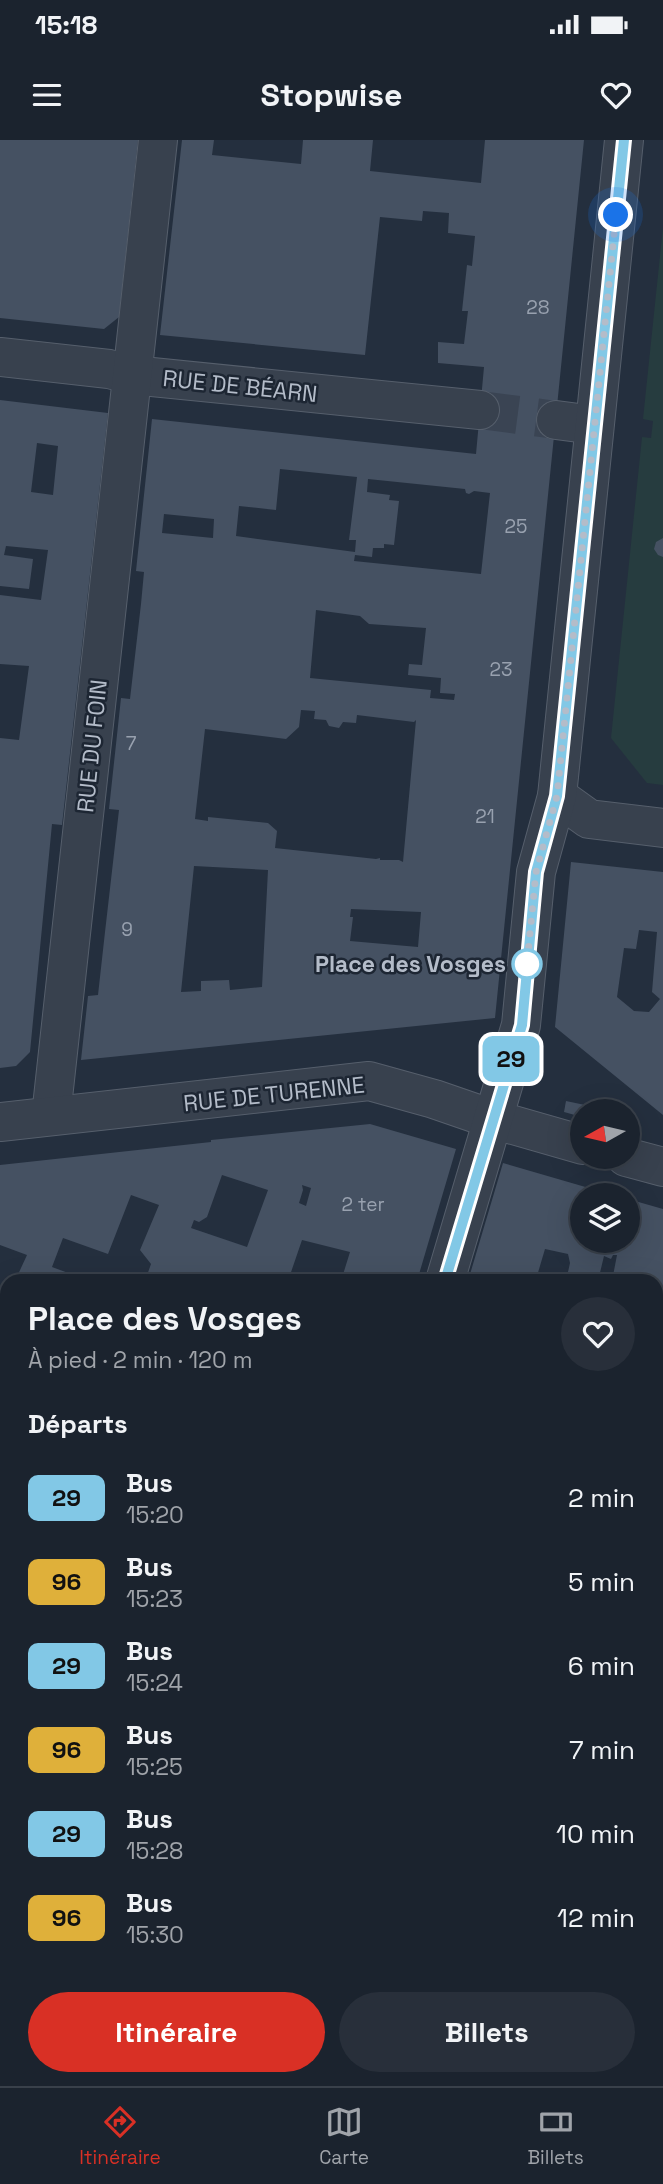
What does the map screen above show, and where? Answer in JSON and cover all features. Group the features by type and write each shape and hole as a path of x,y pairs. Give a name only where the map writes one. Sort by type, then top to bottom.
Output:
{"street":[{"name":"RUE DU FOIN","path":"51,1116 158,140"},
{"path":"447,1274 522,1025 536,872 557,796 624,140"},
{"name":"RUE DE BÉARN","path":"0,358 109,369 132,375 480,410"},
{"path":"556,420 594,425"},
{"path":"557,796 589,819 663,828"},
{"name":"RUE DE TURENNE","path":"0,1122 369,1082 570,1141"},
{"path":"640,1161 663,1167"}],"green space":[{"path":"663,227 663,785 647,783 611,738 642,437 651,438 653,421 643,419"}],"building":[{"path":"0,140 138,140 119,317 104,329 0,318"},
{"path":"182,140 214,140 212,155 301,164 303,140 373,140 370,171 481,183 485,140 584,140 495,1018 81,1060 88,996 98,995 119,810 109,809 121,698 130,699 141,604 144,572 136,571 152,419 476,454 484,367 438,363 438,342 464,344 468,311 462,311 467,265 472,266 475,236 448,233 449,213 423,211 422,221 380,217 365,355 160,335","holes":["280,469 357,477 349,540 356,540 355,552 236,536 239,506 276,510","368,479 465,489 469,494 474,491 490,493 481,574 354,561 355,555 372,557 373,548 384,548 384,544 394,545 399,501 389,500 390,495 367,492","164,514 214,519 213,538 162,533","316,610 360,616 369,624 426,628 422,665 409,664 408,675 441,678 440,693 455,694 454,700 430,698 431,690 310,678","301,710 315,711 314,719 326,720 329,726 339,728 343,722 356,723 357,715 414,722 416,720 403,862 275,848 277,831 268,823 208,817 208,821 195,819 205,729 286,739 299,727","194,866 268,870 262,987 230,990 229,980 201,981 201,991 181,992","351,909 421,912 418,947 350,941 353,917 350,917"]},
{"path":"0,400 108,413 62,825 52,824 30,1052 16,1066 0,1068 0,738 19,740 29,666 0,664 0,595 41,600 48,550 6,546 4,555 33,559 29,589 0,586","holes":["37,443 58,446 53,495 31,492"]},
{"path":"663,538 663,557 654,549 656,542"},
{"path":"571,862 663,872 663,1115 555,1027","holes":["639,930 657,932 652,992 660,999 649,1012 634,1011 617,997 624,948 636,949"]},
{"path":"566,1101 570,1102 570,1114 564,1112"},
{"path":"370,1124 456,1149 419,1274 343,1274 350,1252 302,1240 290,1274 147,1274 151,1264 140,1250 159,1205 131,1195 108,1254 63,1238 52,1267 71,1274 18,1274 27,1255 0,1245 0,1165","holes":["222,1175 268,1190 247,1247 191,1228 194,1220 199,1222 207,1217","302,1185 311,1188 306,1206 299,1203"]},
{"path":"503,1163 572,1183 570,1253 640,1253 640,1202 663,1209 663,1274 613,1274 617,1255 613,1255 611,1259 604,1256 600,1274 568,1274 570,1263 568,1254 545,1249 538,1274 470,1274"}],"tunnel":[{"path":"480,410 556,420"}],"bus line":[{"name":"29","path":"447,1274 522,1025 536,872 557,796 624,140"}],"place":[{"name":"Place des Vosges","path":"527,964"}],"route":[{"path":"527,964 526,974 536,872 557,796 616,215"}]}
